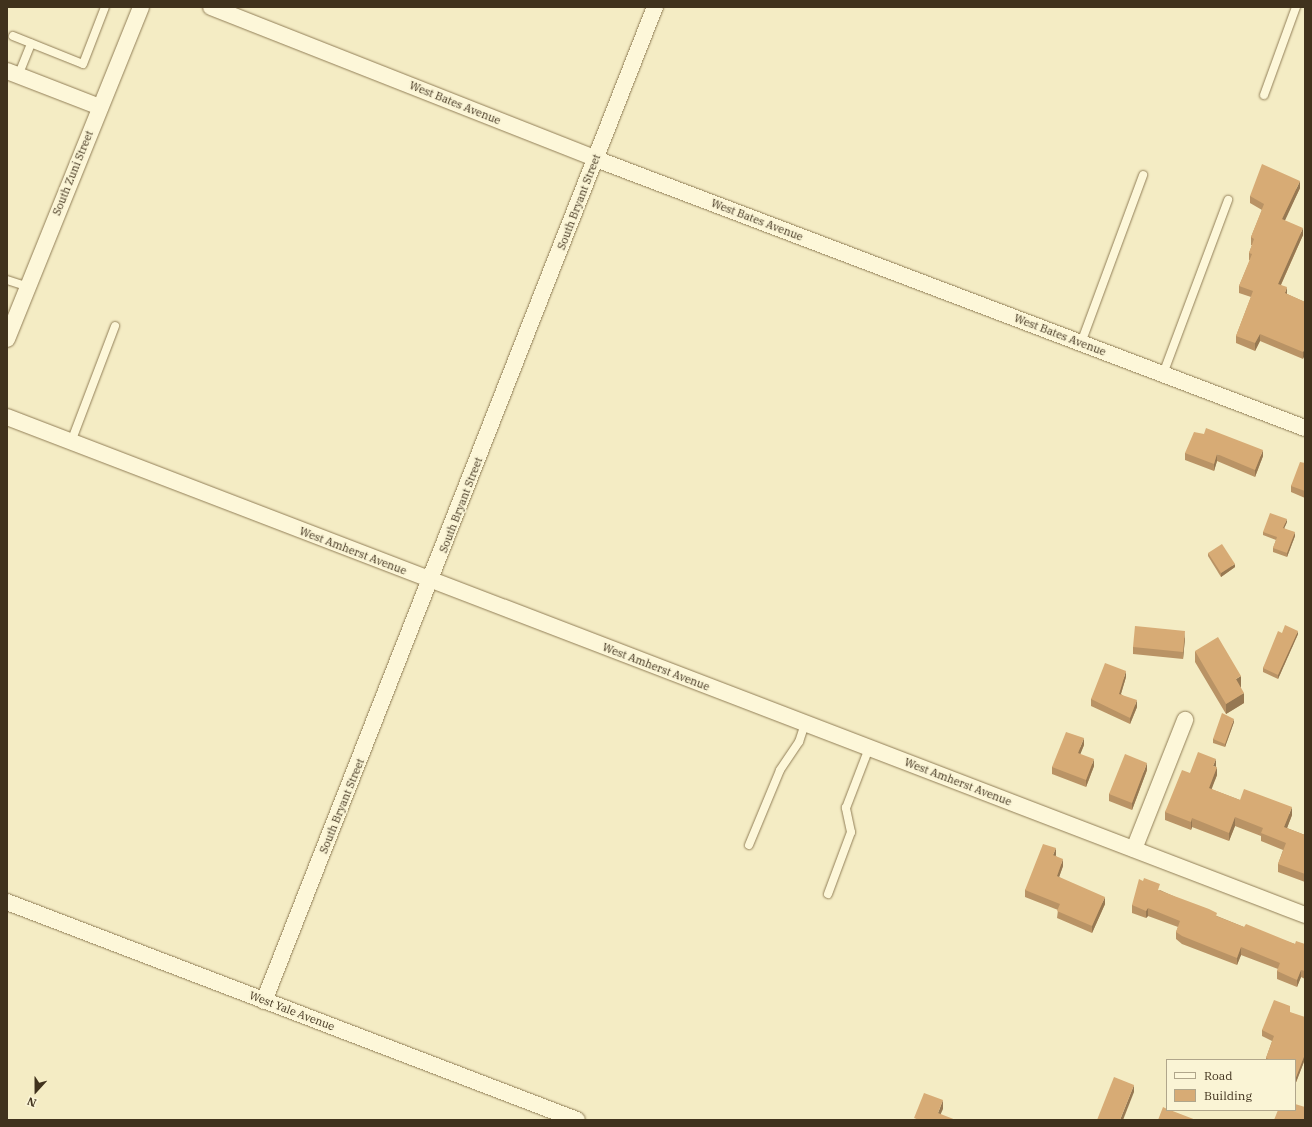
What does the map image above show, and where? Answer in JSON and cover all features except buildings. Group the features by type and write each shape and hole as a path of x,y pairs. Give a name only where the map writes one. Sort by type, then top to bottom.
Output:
{"street":[{"name":"South Zuni Street","path":"7,339 140,7"},
{"name":"West Bates Avenue","path":"211,7 596,159 1305,428"},
{"name":"South Bryant Street","path":"264,1001 431,582 655,7"},
{"path":"13,73 100,107"},
{"name":"West Amherst Avenue","path":"7,417 431,582 1305,915"},
{"path":"1134,850 1185,720"},
{"name":"West Yale Avenue","path":"7,902 577,1120"}],"lane":[{"path":"13,36 83,64 105,7"},
{"path":"1264,95 1296,7"},
{"path":"13,73 31,42"},
{"path":"1081,343 1143,175"},
{"path":"1163,374 1228,200"},
{"path":"7,280 28,287"},
{"path":"71,442 115,326"},
{"path":"749,845 780,770 799,742 805,724"},
{"path":"828,894 851,832 846,808 869,748"}]}
